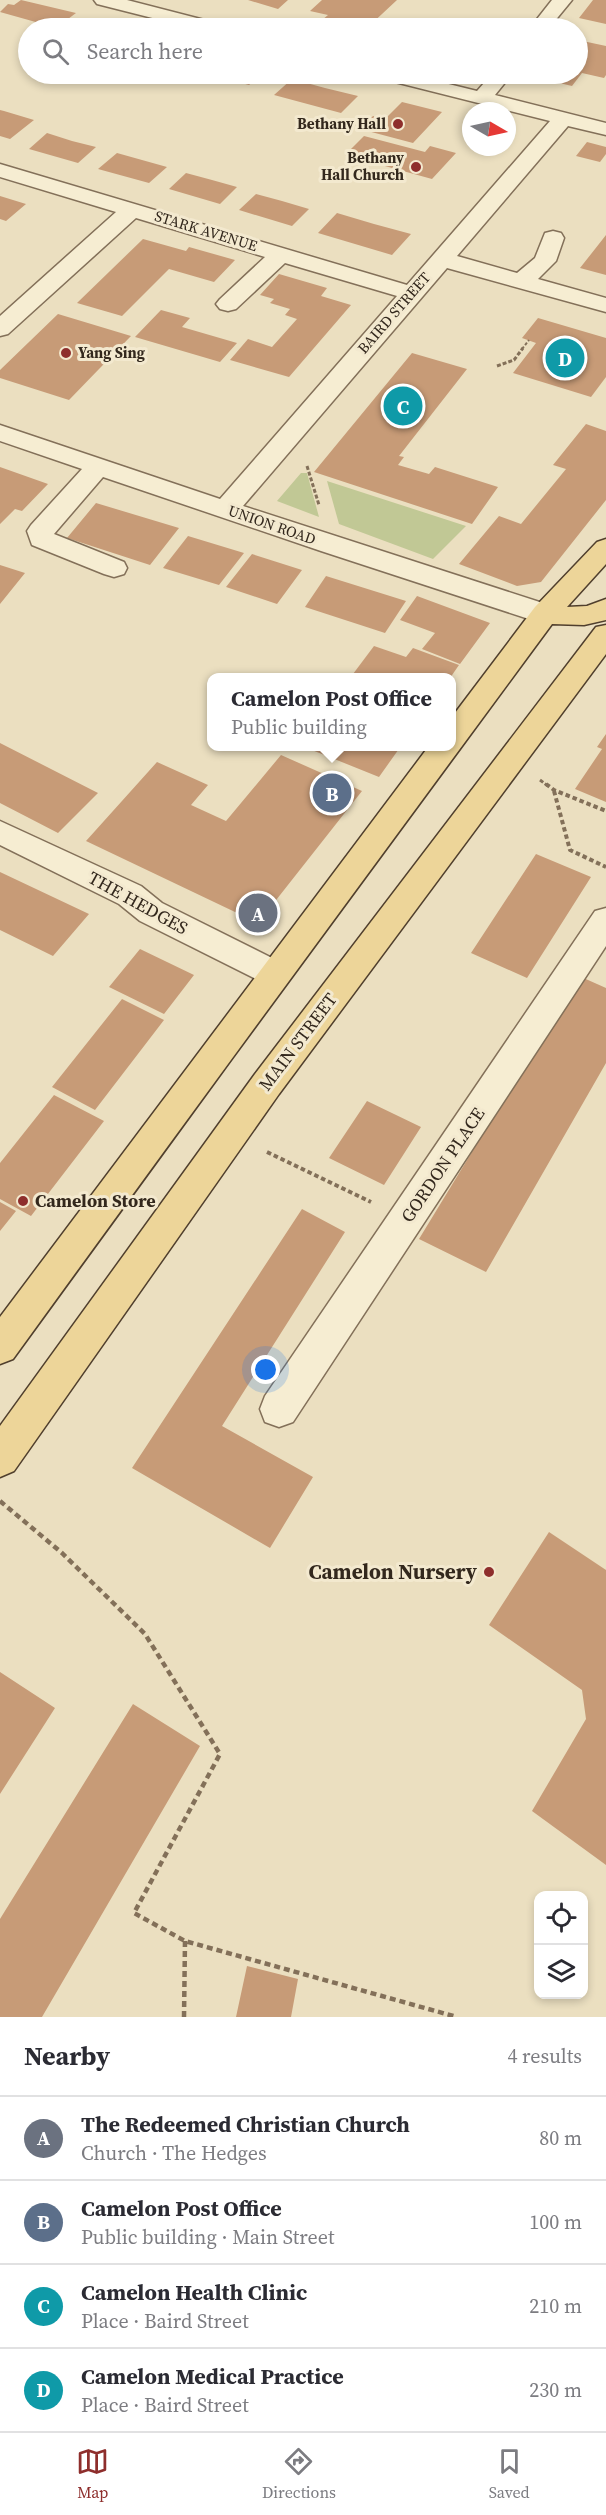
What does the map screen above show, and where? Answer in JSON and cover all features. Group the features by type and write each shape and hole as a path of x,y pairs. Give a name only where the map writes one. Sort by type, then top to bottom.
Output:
{"main road":[{"path":"456,733 545,614 606,548"},
{"path":"545,614 572,617 595,615 606,608"},
{"name":"MAIN STREET","path":"0,1458 231,1134 509,759 606,634"},
{"path":"0,1347 442,751"}],"street":[{"path":"104,0 174,18"},
{"path":"547,18 562,0"},
{"path":"426,84 606,129"},
{"path":"481,98 493,84"},
{"name":"BAIRD STREET","path":"226,509 295,425 564,118"},
{"name":"STARK AVENUE","path":"0,170 411,293"},
{"path":"0,329 132,209"},
{"path":"522,281 545,261 553,238"},
{"path":"228,304 281,254"},
{"path":"441,260 606,305"},
{"name":"UNION ROAD","path":"0,432 330,545 545,614"},
{"path":"99,466 40,531 41,540 114,568"},
{"name":"THE HEDGES","path":"0,832 130,895 152,912 275,974"},
{"name":"GORDON PLACE","path":"279,1409 606,920"}],"path":[{"path":"497,366 514,360 529,340"},
{"path":"295,425 330,545"},
{"path":"509,759 554,790 606,811"},
{"path":"554,790 570,850 606,867"},
{"path":"231,1134 407,1219"},
{"path":"0,1501 62,1553 145,1634 220,1754 134,1912 185,1941 457,2017"},
{"path":"184,2017 185,1941"}],"green space":[{"path":"301,473 307,473 319,517 277,501"},
{"path":"327,481 466,526 433,559 339,524"}],"building":[{"path":"21,0 76,13 69,18 21,18 0,12 8,4 14,5"},
{"path":"248,0 288,0 278,9"},
{"path":"322,0 397,0 378,18 324,18 328,15 310,11"},
{"path":"593,0 606,0 606,24 588,20 588,18 579,18"},
{"path":"588,42 606,46 606,75 604,78 588,74"},
{"path":"286,84 310,84 358,96 341,113 274,95"},
{"name":"Bethany Hall","path":"402,102 442,112 413,143 360,129 373,116 385,119"},
{"path":"0,110 34,120 10,139 0,136"},
{"path":"47,133 96,147 78,163 29,149"},
{"name":"Bethany Hall Church","path":"364,136 425,152 430,146 456,153 432,179 345,155"},
{"path":"587,142 606,147 606,154 600,162 576,156"},
{"path":"117,153 167,167 149,183 98,169"},
{"path":"186,173 237,187 220,204 169,189"},
{"path":"256,194 309,209 292,226 239,210"},
{"path":"0,196 26,204 6,221 0,219"},
{"path":"337,213 411,234 392,255 318,233"},
{"path":"606,235 606,275 580,268 595,249"},
{"path":"143,239 186,251 189,247 235,260 214,282 169,269 122,316 77,303"},
{"path":"279,274 327,288 321,296 351,305 289,377 230,360 248,339 272,347 297,319 285,315 290,309 270,303 274,299 260,295"},
{"path":"161,310 190,318 182,327 237,343 220,362 135,337"},
{"name":"Yang Sing","path":"58,314 131,336 69,400 0,378 0,370"},
{"path":"538,318 606,338 606,377 591,397 513,373 536,343 522,338"},
{"path":"412,353 467,369 399,456 404,457 398,465 429,474 435,467 498,487 472,524 314,472"},
{"path":"586,424 606,431 606,500 541,582 517,586 459,564 499,516 521,524 566,469 553,465"},
{"path":"0,467 48,484 22,511 15,509 0,524"},
{"path":"96,503 179,528 150,565 67,538"},
{"path":"188,536 244,553 219,585 163,568"},
{"path":"252,554 302,570 277,604 226,587"},
{"path":"0,565 25,573 0,604"},
{"path":"326,576 406,601 385,633 305,607"},
{"path":"417,596 490,623 460,664 422,649 435,633 400,620"},
{"path":"374,646 406,657 413,648 459,665 453,673 354,673"},
{"path":"606,734 606,802 575,789 602,749 597,747"},
{"path":"0,743 98,793 58,833 0,803"},
{"path":"314,751 397,751 379,777"},
{"path":"281,755 362,791 258,923 86,841 157,762 208,785 191,805 226,821"},
{"path":"536,854 591,877 527,978 471,953"},
{"path":"0,872 89,914 53,956 0,930"},
{"path":"140,949 194,975 164,1014 109,987"},
{"path":"579,976 606,988 606,1063 486,1272 419,1239"},
{"path":"122,999 164,1020 95,1110 52,1087"},
{"path":"54,1095 104,1121 31,1216 0,1199 0,1163"},
{"path":"367,1101 421,1127 384,1185 329,1158"},
{"path":"0,1202 16,1211 0,1231"},
{"path":"302,1209 345,1232 222,1426 313,1477 270,1548 132,1468"},
{"name":"Camelon Nursery","path":"549,1532 606,1570 606,1865 532,1811 586,1719 582,1690 489,1625"},
{"path":"0,1672 55,1708 0,1794"},
{"path":"133,1704 200,1746 42,2017 0,2017 0,1919"},
{"path":"247,1966 298,1979 291,2017 236,2017"}],"place":[{"name":"Bethany Hall","path":"398,124"},
{"name":"Bethany Hall Church","path":"416,167"},
{"name":"Yang Sing","path":"66,353"},
{"name":"Camelon Medical Practice","path":"565,358"},
{"name":"Camelon Health Clinic","path":"403,406"},
{"name":"Camelon Post Office","path":"332,793"},
{"name":"The Redeemed Christian Church","path":"258,913"},
{"name":"Camelon Store","path":"23,1201"},
{"name":"Camelon Nursery","path":"489,1572"}]}
